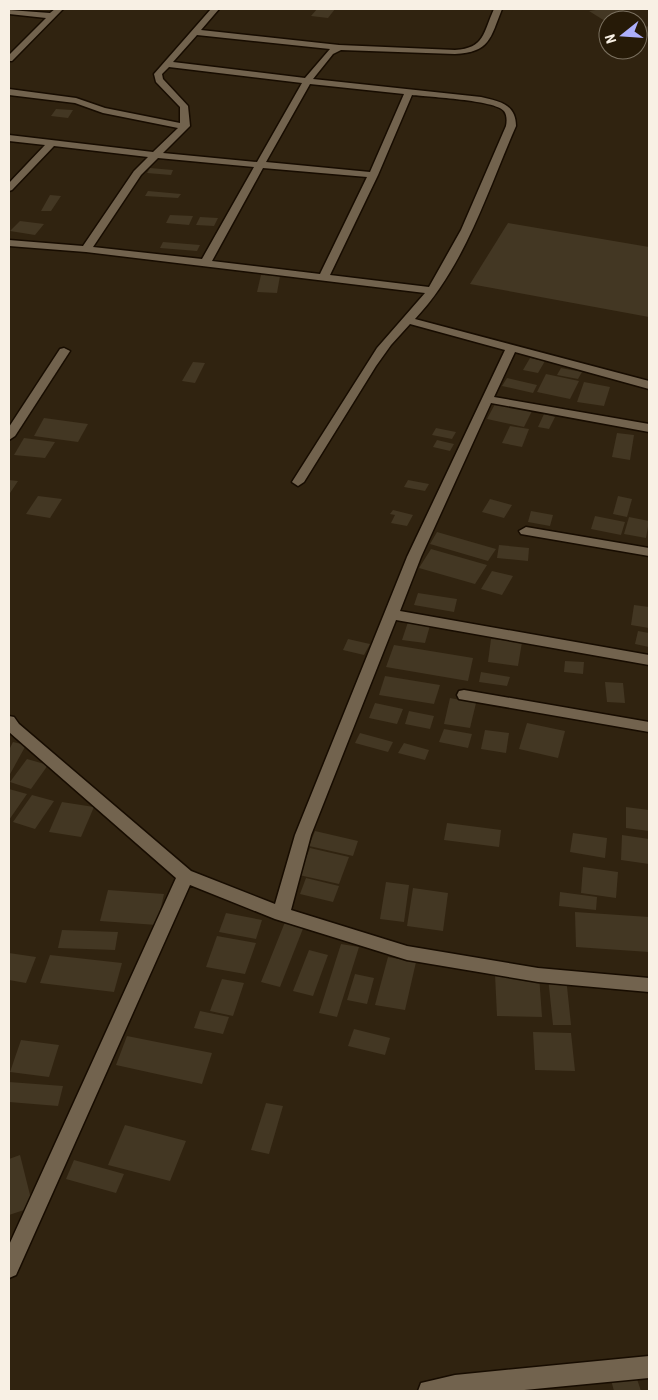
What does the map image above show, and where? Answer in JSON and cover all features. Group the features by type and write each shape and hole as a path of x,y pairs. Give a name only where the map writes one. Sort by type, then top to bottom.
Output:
{"street":[{"path":"9,59 12,52 59,9"},
{"path":"86,249 137,174 185,126 184,106 159,80 158,74 215,9"},
{"path":"195,32 339,47 431,52 471,51 481,46 498,9"},
{"path":"9,12 52,16"},
{"path":"205,263 306,82 330,52 339,47"},
{"path":"166,64 306,82 495,102 508,109 513,116 511,126 455,252 432,291 382,348 354,389 298,482"},
{"path":"9,92 76,101 103,110 185,126"},
{"path":"324,276 373,175 409,93"},
{"path":"9,138 154,155 373,175"},
{"path":"9,188 52,143"},
{"path":"9,243 86,249 324,276 432,291"},
{"path":"407,320 649,385"},
{"path":"281,914 303,835 414,557 510,348"},
{"path":"9,436 64,351"},
{"path":"487,399 649,428"},
{"path":"526,531 649,552"},
{"path":"391,614 649,660"},
{"path":"464,695 649,727"},
{"path":"10,728 185,876 281,914 407,953 538,975 649,985"},
{"path":"9,1268 185,876"},
{"path":"429,1391 455,1386 649,1367"}],"building":[{"path":"317,9 335,9 328,18 311,16"},
{"path":"602,9 623,10 598,10 598,17 589,11"},
{"path":"56,109 73,110 68,118 51,116"},
{"path":"150,168 173,170 171,175 147,173"},
{"path":"148,191 181,194 178,198 145,196"},
{"path":"50,195 61,196 51,211 41,211"},
{"path":"170,215 193,216 189,225 166,223"},
{"path":"200,217 218,218 214,226 196,225"},
{"path":"20,221 44,224 35,235 10,231"},
{"path":"508,223 649,247 649,317 470,284"},
{"path":"163,242 200,245 197,251 160,248"},
{"path":"261,275 280,276 277,293 257,292"},
{"path":"530,358 545,361 538,373 523,370"},
{"path":"193,362 205,363 195,383 182,381"},
{"path":"561,368 582,372 578,379 557,375"},
{"path":"546,374 579,381 570,399 537,392"},
{"path":"507,378 537,385 533,393 502,386"},
{"path":"584,382 610,387 604,406 577,402"},
{"path":"495,404 532,411 524,427 487,419"},
{"path":"544,414 555,417 549,429 538,427"},
{"path":"44,418 88,424 78,442 34,436"},
{"path":"510,426 529,429 522,447 502,443"},
{"path":"436,428 456,432 452,439 432,435"},
{"path":"617,433 634,435 630,460 612,457"},
{"path":"24,438 55,442 45,458 14,455"},
{"path":"437,440 454,444 450,451 433,447"},
{"path":"9,480 18,481 10,493 9,493"},
{"path":"408,480 429,484 425,491 404,487"},
{"path":"38,496 62,499 50,518 26,514"},
{"path":"618,496 632,499 627,517 613,514"},
{"path":"490,499 512,505 504,518 482,512"},
{"path":"393,510 413,515 407,526 391,523 395,515 390,514"},
{"path":"531,511 553,515 550,526 528,522"},
{"path":"595,516 625,522 621,535 591,529"},
{"path":"629,517 649,521 646,538 624,534"},
{"path":"437,532 496,549 488,561 430,544"},
{"path":"499,545 529,548 528,561 497,558"},
{"path":"431,549 487,565 475,584 419,568"},
{"path":"492,571 513,576 502,595 481,589"},
{"path":"418,593 457,599 454,612 414,605"},
{"path":"634,605 649,607 649,628 631,625"},
{"path":"409,619 431,622 425,643 402,640"},
{"path":"638,631 649,633 649,647 635,644"},
{"path":"348,639 370,644 364,655 343,650"},
{"path":"491,639 522,642 518,666 488,662"},
{"path":"394,645 473,658 468,681 386,667"},
{"path":"565,661 584,662 583,674 564,672"},
{"path":"481,672 510,677 507,686 479,682"},
{"path":"385,676 440,685 434,704 379,695"},
{"path":"605,682 623,683 625,703 607,702"},
{"path":"450,698 476,703 470,728 444,724"},
{"path":"375,703 403,709 397,724 369,718"},
{"path":"409,711 434,716 430,729 405,724"},
{"path":"527,723 565,731 558,758 519,749"},
{"path":"444,729 472,734 468,748 439,742"},
{"path":"485,730 509,733 506,753 481,749"},
{"path":"360,733 393,742 388,752 355,743"},
{"path":"13,742 26,745 9,776 9,750"},
{"path":"404,743 429,750 425,760 398,753"},
{"path":"27,759 48,765 31,789 10,782"},
{"path":"9,789 27,794 9,820"},
{"path":"32,795 54,801 35,829 13,822"},
{"path":"62,802 94,807 81,837 49,832"},
{"path":"626,807 649,810 649,831 626,828"},
{"path":"447,823 501,830 499,847 444,840"},
{"path":"315,831 358,841 353,856 309,846"},
{"path":"573,833 607,838 605,858 570,852"},
{"path":"622,835 649,839 649,864 621,860"},
{"path":"310,848 349,857 339,884 299,875"},
{"path":"583,867 618,872 616,898 581,893"},
{"path":"306,878 339,886 333,902 300,894"},
{"path":"386,882 409,885 404,922 380,919"},
{"path":"413,888 448,893 443,931 407,926"},
{"path":"108,890 164,894 157,925 100,921"},
{"path":"560,892 597,897 596,910 559,906"},
{"path":"575,912 649,917 649,952 576,947"},
{"path":"226,913 262,920 256,939 219,932"},
{"path":"285,922 304,926 280,987 261,982"},
{"path":"62,930 118,932 115,950 58,948"},
{"path":"217,936 256,943 245,974 206,967"},
{"path":"341,944 359,947 337,1017 319,1013"},
{"path":"309,950 328,955 313,996 293,991"},
{"path":"9,953 36,957 26,983 9,980"},
{"path":"50,955 122,963 114,992 40,983"},
{"path":"388,957 416,962 405,1010 375,1005"},
{"path":"355,974 374,978 367,1004 347,1000"},
{"path":"495,974 539,975 542,1017 497,1016"},
{"path":"548,977 566,977 571,1025 553,1025"},
{"path":"222,979 244,983 233,1016 210,1011"},
{"path":"200,1011 229,1017 223,1034 194,1028"},
{"path":"354,1029 390,1038 385,1055 348,1046"},
{"path":"533,1032 571,1033 575,1071 535,1070"},
{"path":"127,1036 212,1053 202,1084 116,1065"},
{"path":"21,1040 59,1045 49,1077 10,1072"},
{"path":"9,1082 63,1086 58,1106 9,1102"},
{"path":"266,1103 283,1106 269,1154 251,1150"},
{"path":"125,1125 186,1141 170,1181 108,1165"},
{"path":"20,1155 33,1207 9,1215 9,1159"},
{"path":"74,1160 124,1174 116,1193 66,1179"},
{"path":"636,1376 641,1391 614,1391 611,1380"}]}
